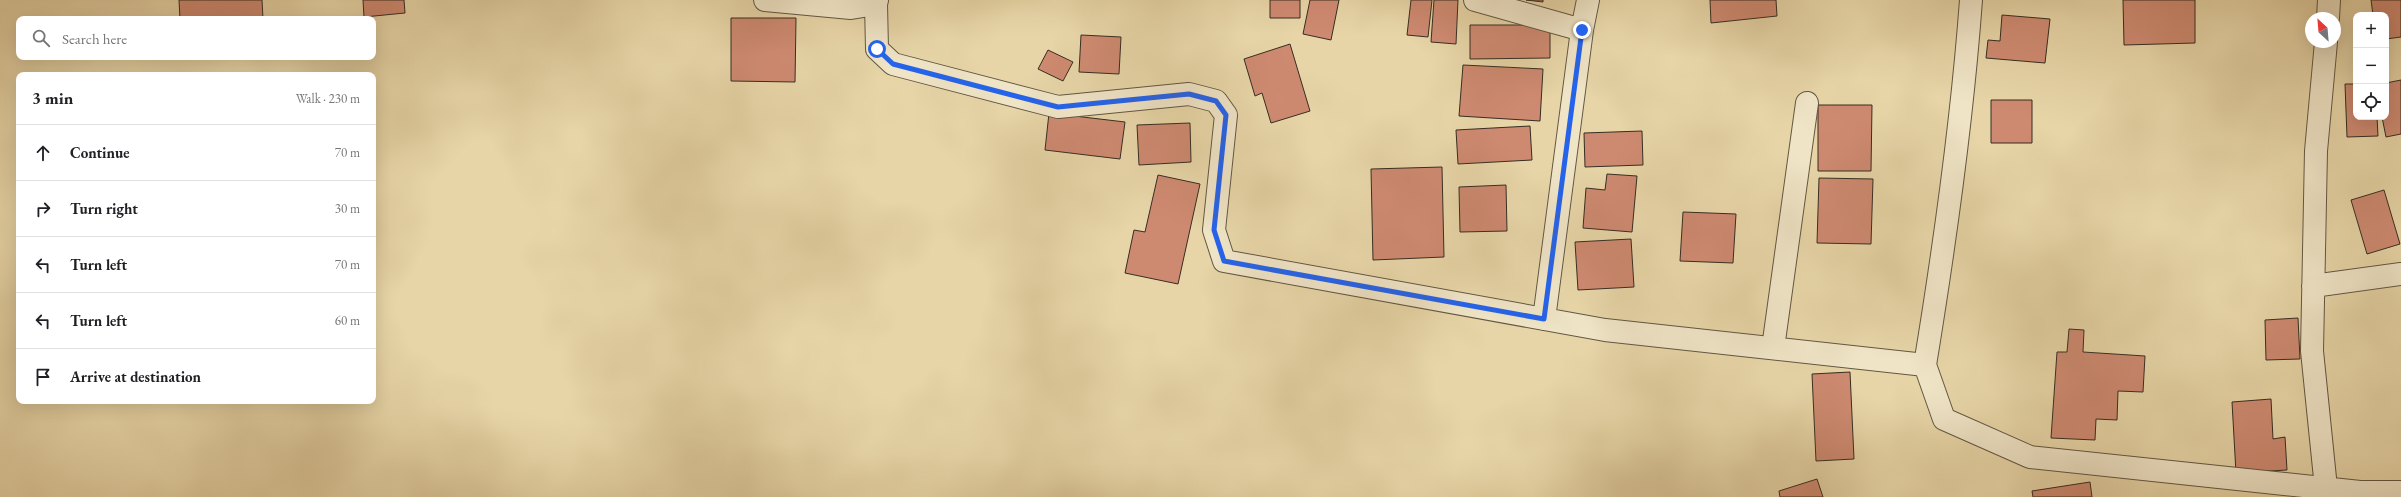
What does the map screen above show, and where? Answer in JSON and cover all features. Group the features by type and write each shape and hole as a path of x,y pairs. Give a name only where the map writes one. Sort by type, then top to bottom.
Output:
{"street":[{"path":"765,0 851,8 876,2 877,49 893,64 1058,107 1189,94 1216,101 1226,115 1214,230 1224,261 1605,330 1924,365"},
{"path":"1475,0 1582,30"},
{"path":"1544,319 1582,30 1588,0"},
{"path":"1971,0 1964,91 1948,228 1924,365 1944,419 2030,457 2360,492 2401,492"},
{"path":"2328,12 2329,0"},
{"path":"2325,48 2316,151 2312,351 2326,488"},
{"path":"1773,348 1808,103"},
{"path":"2313,286 2401,274"}],"building":[{"path":"179,0 262,0 263,16 180,16"},
{"path":"363,0 404,0 405,13 364,16"},
{"path":"1270,0 1300,0 1300,18 1270,18"},
{"path":"1310,0 1339,0 1331,40 1303,34"},
{"path":"1411,0 1432,0 1428,37 1407,35"},
{"path":"1434,0 1458,0 1456,44 1431,42"},
{"path":"1526,0 1543,0 1543,2"},
{"path":"1710,0 1776,0 1777,16 1711,23"},
{"path":"2123,0 2195,0 2195,43 2124,45"},
{"path":"2371,0 2401,0 2401,37 2389,39 2389,12 2373,12"},
{"path":"2002,15 2050,19 2045,63 1986,58 1988,40 2000,41"},
{"path":"731,18 796,18 795,82 731,81"},
{"path":"1470,25 1550,25 1550,58 1470,59"},
{"path":"1081,35 1121,37 1119,74 1079,72"},
{"path":"1290,44 1310,111 1271,123 1262,93 1255,96 1244,59"},
{"path":"1048,50 1073,62 1063,81 1038,69"},
{"path":"1463,65 1543,69 1540,121 1459,116"},
{"path":"2401,80 2401,134 2386,137 2383,120 2389,120 2389,82"},
{"path":"2345,84 2353,84 2353,120 2377,120 2378,136 2347,137"},
{"path":"1991,100 2032,100 2032,143 1991,143"},
{"path":"1818,105 1872,105 1871,171 1818,171"},
{"path":"1049,113 1125,122 1120,159 1045,150"},
{"path":"1190,123 1191,162 1139,165 1137,125"},
{"path":"1530,126 1532,160 1458,164 1456,130"},
{"path":"1642,131 1643,165 1585,167 1584,133"},
{"path":"1442,167 1444,257 1373,260 1371,169"},
{"path":"1607,174 1637,176 1632,232 1583,228 1586,188 1605,190"},
{"path":"1158,175 1200,184 1178,284 1125,273 1134,230 1145,232"},
{"path":"1819,178 1873,179 1871,244 1817,243"},
{"path":"1506,185 1507,231 1460,232 1459,187"},
{"path":"2384,190 2400,244 2367,254 2351,200"},
{"path":"1683,212 1736,214 1733,263 1680,261"},
{"path":"1631,239 1634,287 1578,290 1575,242"},
{"path":"2298,318 2300,359 2266,360 2265,320"},
{"path":"2069,329 2084,330 2083,352 2145,356 2143,392 2118,391 2117,420 2096,419 2095,440 2051,438 2057,352 2067,352"},
{"path":"1850,372 1854,459 1816,461 1812,374"},
{"path":"2271,399 2273,439 2285,437 2287,470 2236,473 2232,402"},
{"path":"1817,479 1823,497 1780,497 1779,491"},
{"path":"2090,482 2092,497 2033,497 2032,491"}],"route":[{"path":"877,49 893,64 1058,107 1189,94 1216,101 1226,115 1214,230 1224,261 1544,319 1582,30"}]}
